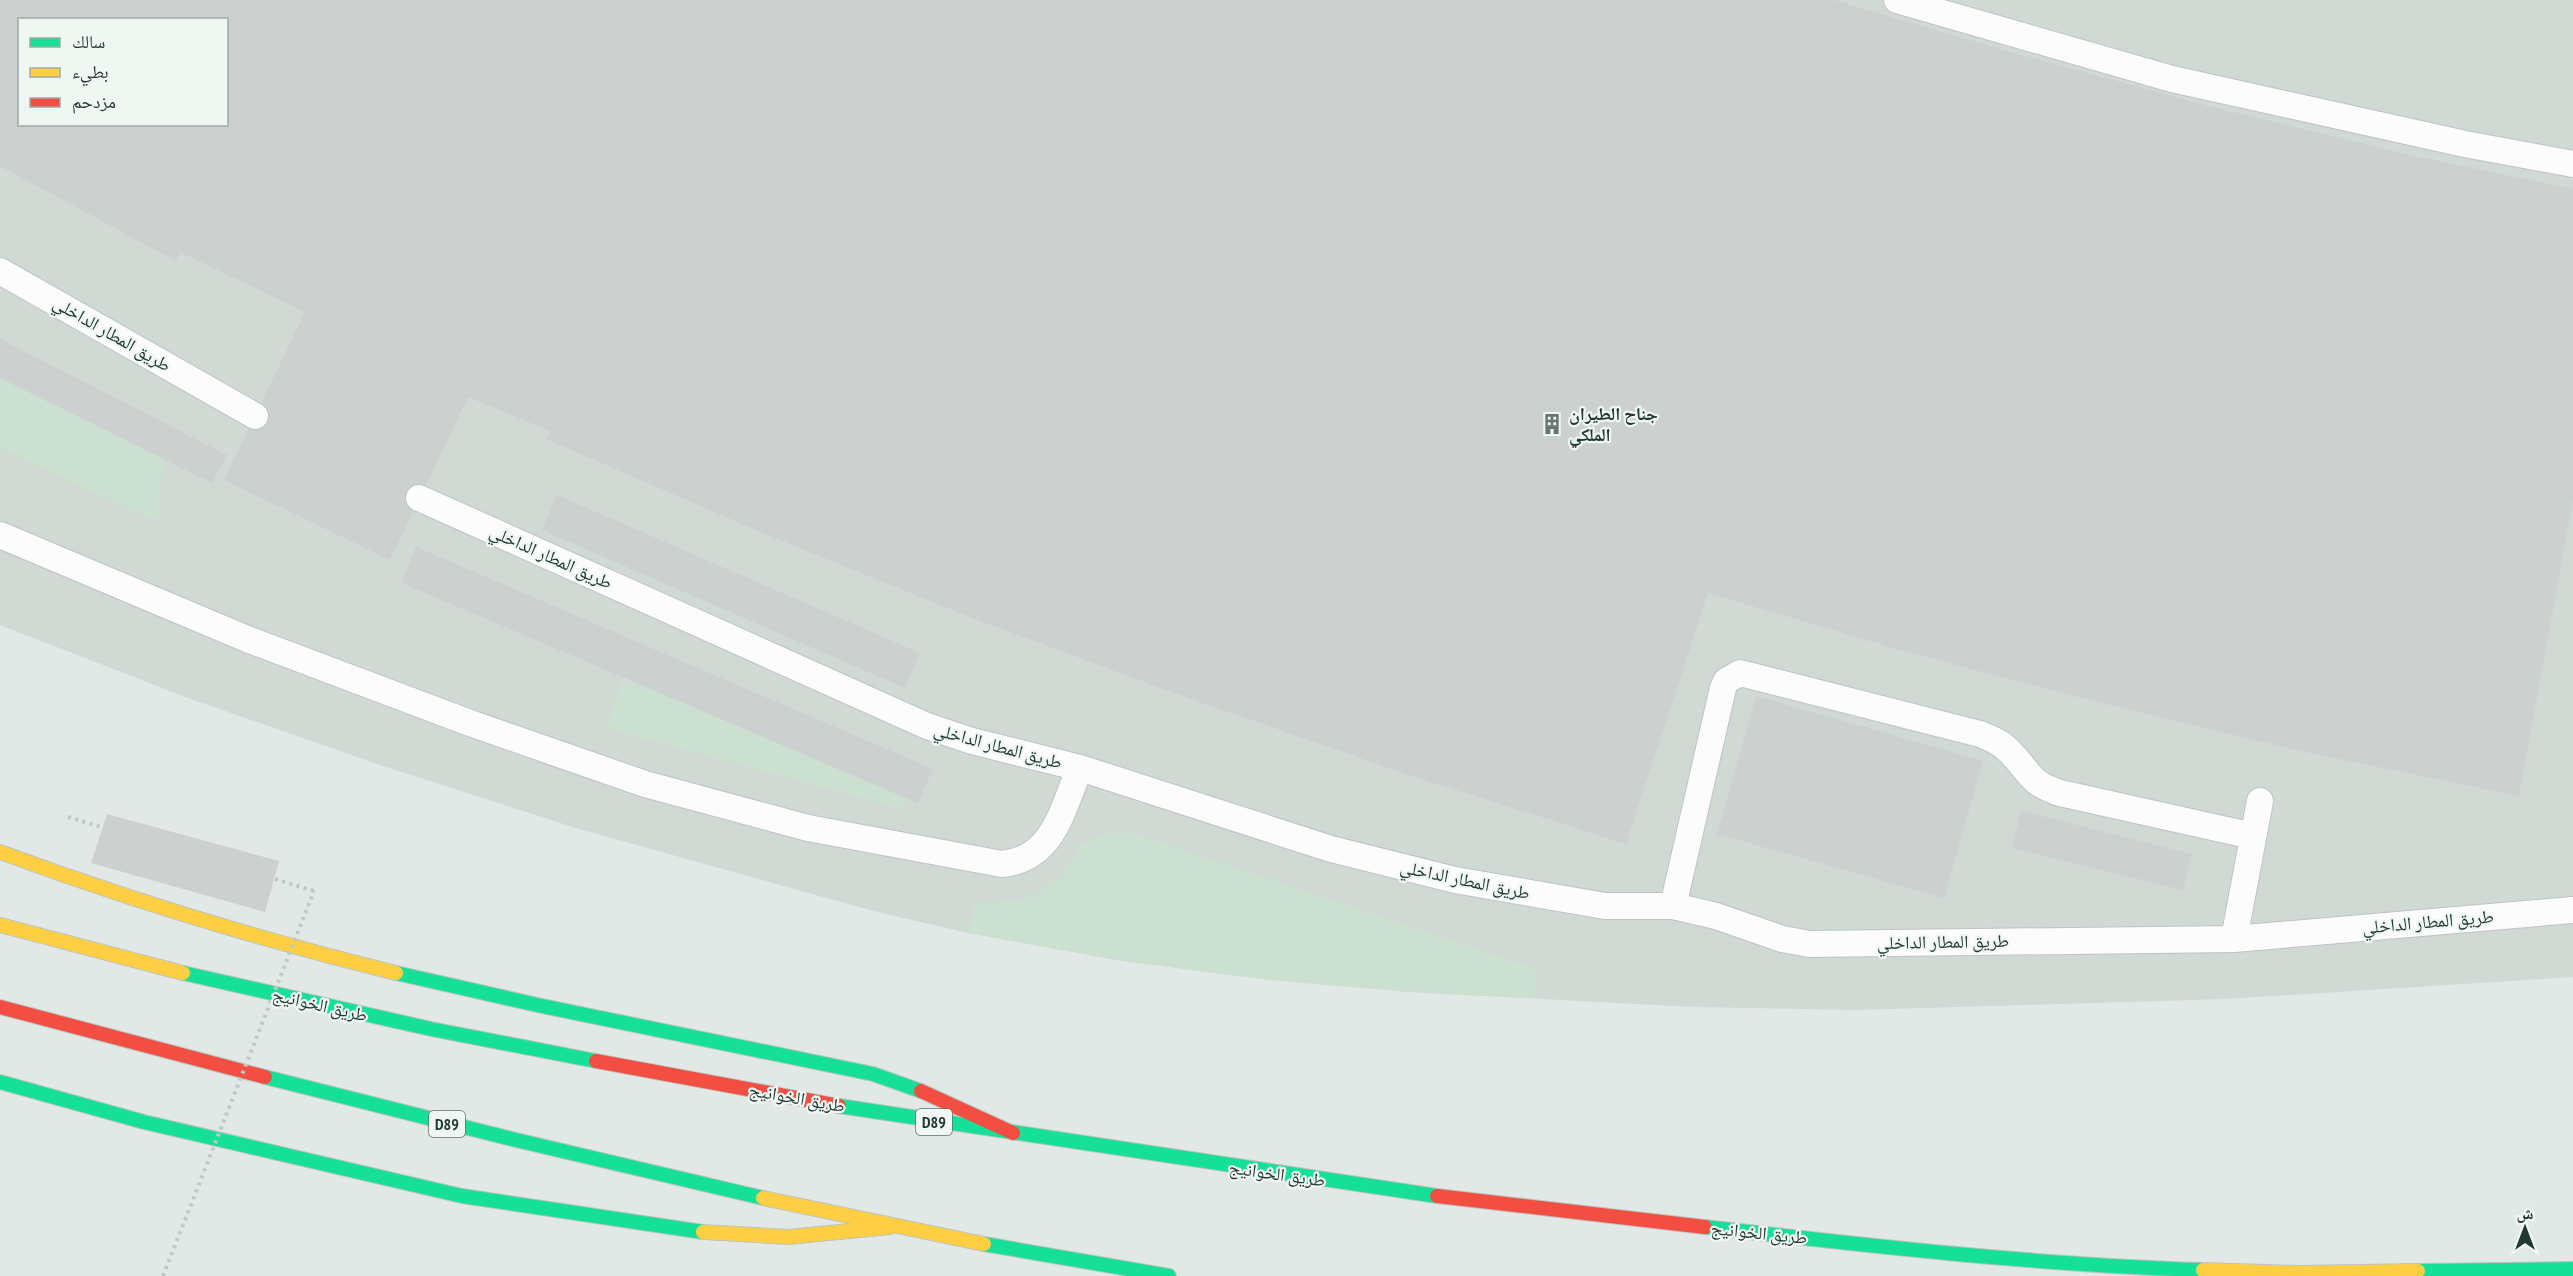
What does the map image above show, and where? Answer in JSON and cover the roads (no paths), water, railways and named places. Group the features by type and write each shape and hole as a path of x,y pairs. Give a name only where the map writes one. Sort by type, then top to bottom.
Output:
{"main road":[{"path":"0,852 128,898 221,927 338,957 561,1011 873,1074 942,1098 1017,1135"},
{"name":"طريق الخوانيج","path":"0,925 208,980 431,1029 671,1076 1017,1135 1397,1191 1881,1247 2124,1268 2298,1273 2573,1269"},
{"name":"D89","path":"0,1007 412,1115 683,1180 897,1226 1169,1276"},
{"path":"0,1082 144,1122 462,1196 679,1230 734,1235 788,1237 897,1226"}],"lane":[{"path":"1897,0 2172,79 2465,144 2573,164"},
{"name":"طريق المطار الداخلي","path":"0,271 255,416"},
{"name":"طريق المطار الداخلي","path":"419,498 927,726 972,741 1080,768 1331,849 1455,880 1605,906 1673,906 1716,916 1782,939 1810,944 2234,939 2573,910"},
{"path":"0,535 247,639 470,723 645,783 808,828 1002,864 1018,862 1034,855 1052,834 1080,768"},
{"path":"1673,906 1723,688 1726,681 1740,673 1980,734 2010,751 2031,778 2052,790 2253,836"},
{"path":"2234,939 2260,801"}],"place":[{"name":"جناح الطيران الملكي","path":"1552,424"}]}
